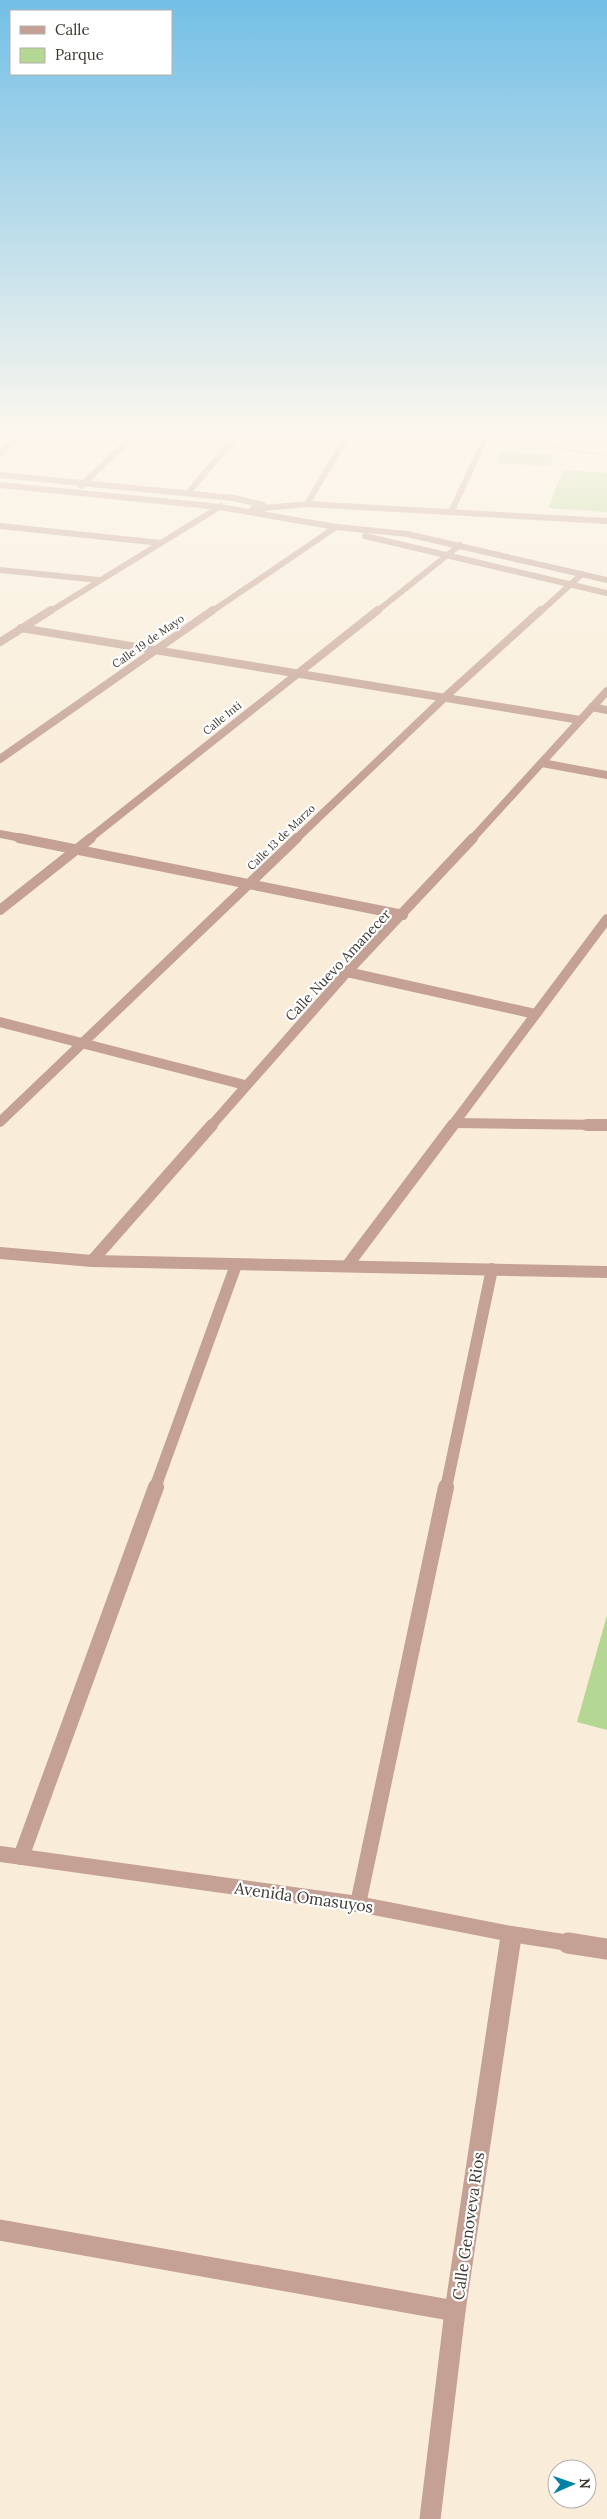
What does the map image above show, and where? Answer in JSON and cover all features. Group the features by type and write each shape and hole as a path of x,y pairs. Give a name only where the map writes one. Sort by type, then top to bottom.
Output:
{"street":[{"path":"0,642 152,549"},
{"name":"Calle 19 de Mayo","path":"0,759 154,650 304,549"},
{"path":"418,549 607,593"},
{"name":"Calle Inti","path":"0,910 456,549"},
{"path":"475,549 607,580"},
{"path":"0,570 98,580"},
{"name":"Calle 13 de Marzo","path":"0,1122 445,697 582,574"},
{"path":"21,628 298,672 580,720"},
{"name":"Calle Nuevo Amanecer","path":"92,1260 347,972 403,915 607,691"},
{"path":"592,707 607,710"},
{"path":"542,762 607,775"},
{"path":"0,834 249,886 403,915"},
{"path":"347,1266 607,919"},
{"path":"347,972 535,1014"},
{"path":"0,1022 85,1042 245,1085"},
{"path":"456,1123 607,1125"},
{"path":"0,1253 92,1260 236,1265 607,1272"},
{"path":"21,1857 236,1265"},
{"path":"358,1904 492,1270"},
{"name":"Avenida Omasuyos","path":"0,1854 358,1904 511,1934 607,1948"},
{"name":"Calle Genoveva Rios","path":"430,2519 455,2311 511,1934"},
{"path":"0,2230 455,2311"}],"green space":[{"path":"607,1615 607,1730 577,1722"}]}
